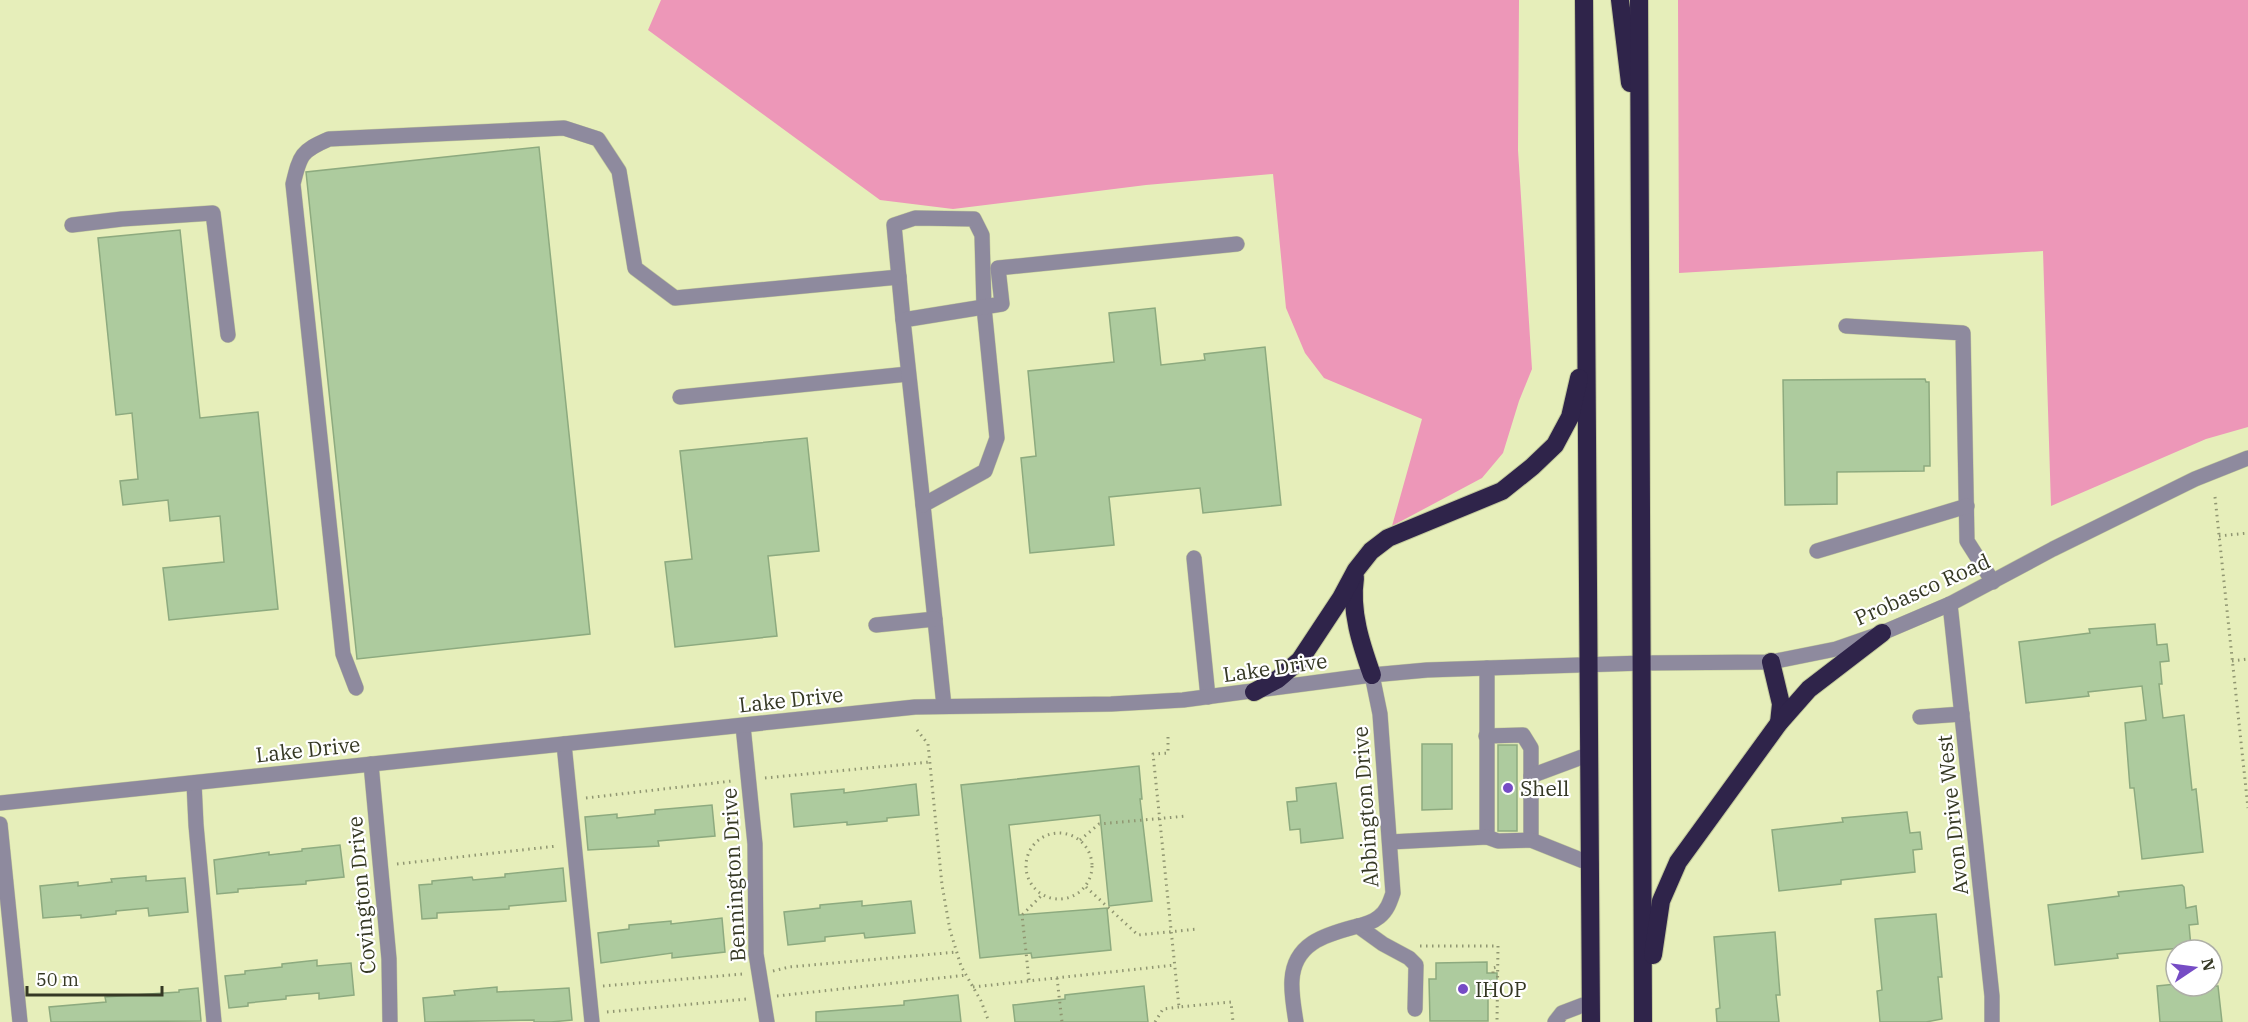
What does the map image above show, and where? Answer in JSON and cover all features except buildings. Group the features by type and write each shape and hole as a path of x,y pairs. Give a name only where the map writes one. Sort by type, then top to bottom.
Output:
{"highway":[{"path":"1584,0 1592,1022"},
{"path":"1620,0 1640,171"},
{"path":"1639,0 1644,1022"},
{"path":"1254,692 1278,679 1300,660 1341,598 1356,570 1371,551 1388,538 1502,490 1532,467 1555,445 1570,417 1586,347"},
{"path":"1356,570 1353,592 1356,623 1372,675"},
{"path":"1644,1022 1661,901 1678,862 1779,723 1809,688 1882,633"},
{"path":"1771,662 1781,704 1779,723"}],"street":[{"path":"356,688 343,654 292,184 298,162 309,148 329,139 564,128 598,139 619,171 635,268 675,298 899,277"},
{"path":"72,225 213,213 228,335"},
{"path":"923,505 985,471 997,438 984,307 982,235 974,219 915,218 894,225 908,374 944,706"},
{"path":"903,320 1002,304 998,268 1237,244"},
{"path":"1846,326 1963,333 1967,541 1993,582"},
{"path":"680,398 908,374"},
{"name":"Probasco Road","path":"1588,666 1771,662 1836,649 1882,633 1950,604 2053,549 2195,479 2248,458"},
{"path":"1817,551 1967,506"},
{"path":"1194,558 1208,697"},
{"name":"Avon Drive West","path":"1950,604 1992,996 1992,1022"},
{"path":"876,625 935,619"},
{"name":"Lake Drive","path":"0,803 743,726 829,715 944,706 1111,704 1254,692 1372,675 1487,668 1588,666"},
{"path":"1487,668 1487,837"},
{"name":"Abbington Drive","path":"1296,1022 1291,982 1301,953 1312,941 1327,934 1369,924 1380,917 1389,906 1393,893 1380,714 1372,675"},
{"path":"1920,717 1962,714"},
{"name":"Bennington Drive","path":"743,726 755,844 756,954 767,1022"},
{"path":"1486,736 1523,735 1531,748 1531,840"},
{"path":"564,744 592,1022"},
{"path":"1532,776 1590,754"},
{"name":"Covington Drive","path":"371,764 389,959 390,1022"},
{"path":"194,783 214,1022"},
{"path":"0,824 20,1022"},
{"path":"1390,842 1487,837 1498,842 1531,840 1591,864"},
{"path":"1358,926 1383,944 1409,958 1416,965 1415,1009"},
{"path":"1555,1022 1562,1013 1591,1002"}],"path":[{"path":"2215,497 2248,808"},
{"path":"2219,536 2248,533"},
{"path":"2232,661 2248,659"},
{"path":"917,730 928,744 942,885 950,930 962,966 989,1022"},
{"path":"1168,737 1168,753 1153,754 1179,1007"},
{"path":"760,778 930,762"},
{"path":"569,800 739,780"},
{"path":"1080,840 1098,824 1188,816"},
{"path":"1055,832 1069,834 1080,840 1090,853 1093,869 1086,887 1075,896 1058,900 1042,895 1034,889 1028,880 1025,865 1029,850 1037,840 1055,832"},
{"path":"381,866 574,844"},
{"path":"1086,887 1138,935 1198,929"},
{"path":"1029,981 1022,915 1042,895"},
{"path":"1415,945 1498,946 1497,1022"},
{"path":"973,987 1175,965"},
{"path":"1493,973 1493,968 1497,967"},
{"path":"1057,978 1062,1022"},
{"path":"1155,1022 1163,1009 1231,1002 1233,1022"}],"shaded area":[{"path":"661,0 1519,0 1518,150 1532,369 1519,401 1503,453 1482,478 1392,526 1422,419 1324,378 1305,353 1286,308 1273,174 1146,185 953,209 880,200 648,30"},
{"path":"1678,0 2248,0 2248,427 2206,439 2051,506 2043,251 1679,273"}],"place":[{"name":"Shell","path":"1508,788"},
{"name":"IHOP","path":"1463,989"}]}
